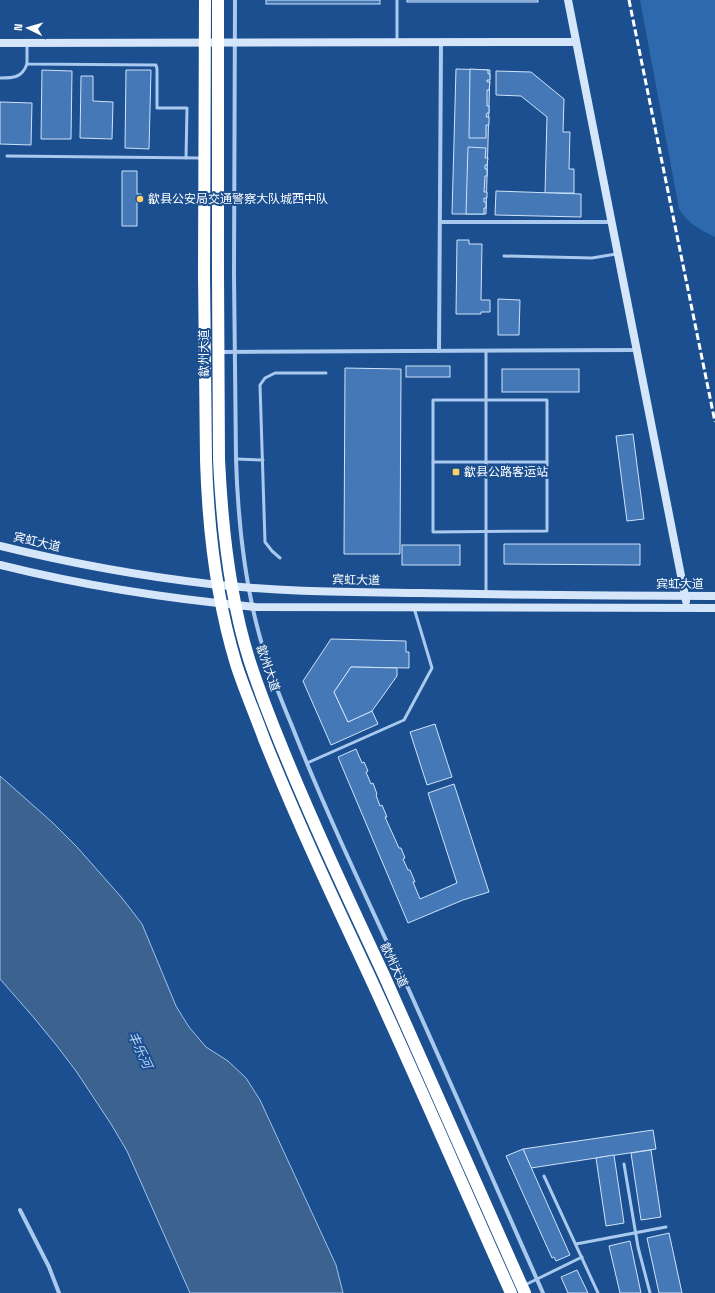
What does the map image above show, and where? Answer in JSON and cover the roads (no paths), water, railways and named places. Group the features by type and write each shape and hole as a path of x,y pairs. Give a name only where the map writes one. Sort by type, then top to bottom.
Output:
{"highway":[{"name":"歙州大道","path":"205,0 204,198 206,460 209,521 222,604 236,663 279,775 511,1293"},
{"name":"歙州大道","path":"218,0 218,352 220,490 226,549 236,605 249,659 285,756 524,1290"}],"main road":[{"path":"568,0 686,596 687,608"},
{"path":"0,43 576,42"},
{"name":"宾虹大道","path":"0,546 64,561 131,573 218,585 302,592 486,595 715,596"},
{"name":"宾虹大道","path":"0,565 61,579 128,591 253,607 715,608"}],"street":[{"path":"235,0 236,459 239,518 253,607 265,654 307,763 339,838 429,1035 543,1293"},
{"path":"439,351 441,43"},
{"path":"440,222 612,222"},
{"path":"218,352 637,350"},
{"path":"20,1210 49,1267 59,1293"}],"lane":[{"path":"397,0 397,43"},
{"path":"0,78 15,78 23,72 27,64 27,43"},
{"path":"27,64 156,65 157,108 187,108 186,158"},
{"path":"7,156 204,158"},
{"path":"155,198 204,198"},
{"path":"504,256 592,258 618,254"},
{"path":"486,351 486,595"},
{"path":"280,558 265,542 260,385 262,381 275,373 326,373"},
{"path":"433,400 486,400 547,400 547,531 433,532 433,400"},
{"path":"236,459 263,460"},
{"path":"433,462 547,462"},
{"path":"307,763 404,720 432,668 413,607"},
{"path":"624,1164 636,1232 650,1293"},
{"path":"544,1176 598,1293"},
{"path":"576,1244 666,1227"},
{"path":"524,1290 537,1279 582,1257"}],"water":[{"name":"丰乐河","path":"0,776 53,823 77,847 122,898 142,924 176,1006 189,1027 206,1047 228,1061 246,1078 260,1100 336,1265 343,1293 190,1293 127,1151 111,1124 76,1071 57,1046 0,979"}],"railway":[{"path":"629,0 715,422"}],"place":[{"name":"歙县公安局交通警察大队城西中队","path":"140,199"},
{"name":"歙县公路客运站","path":"456,472"}]}
